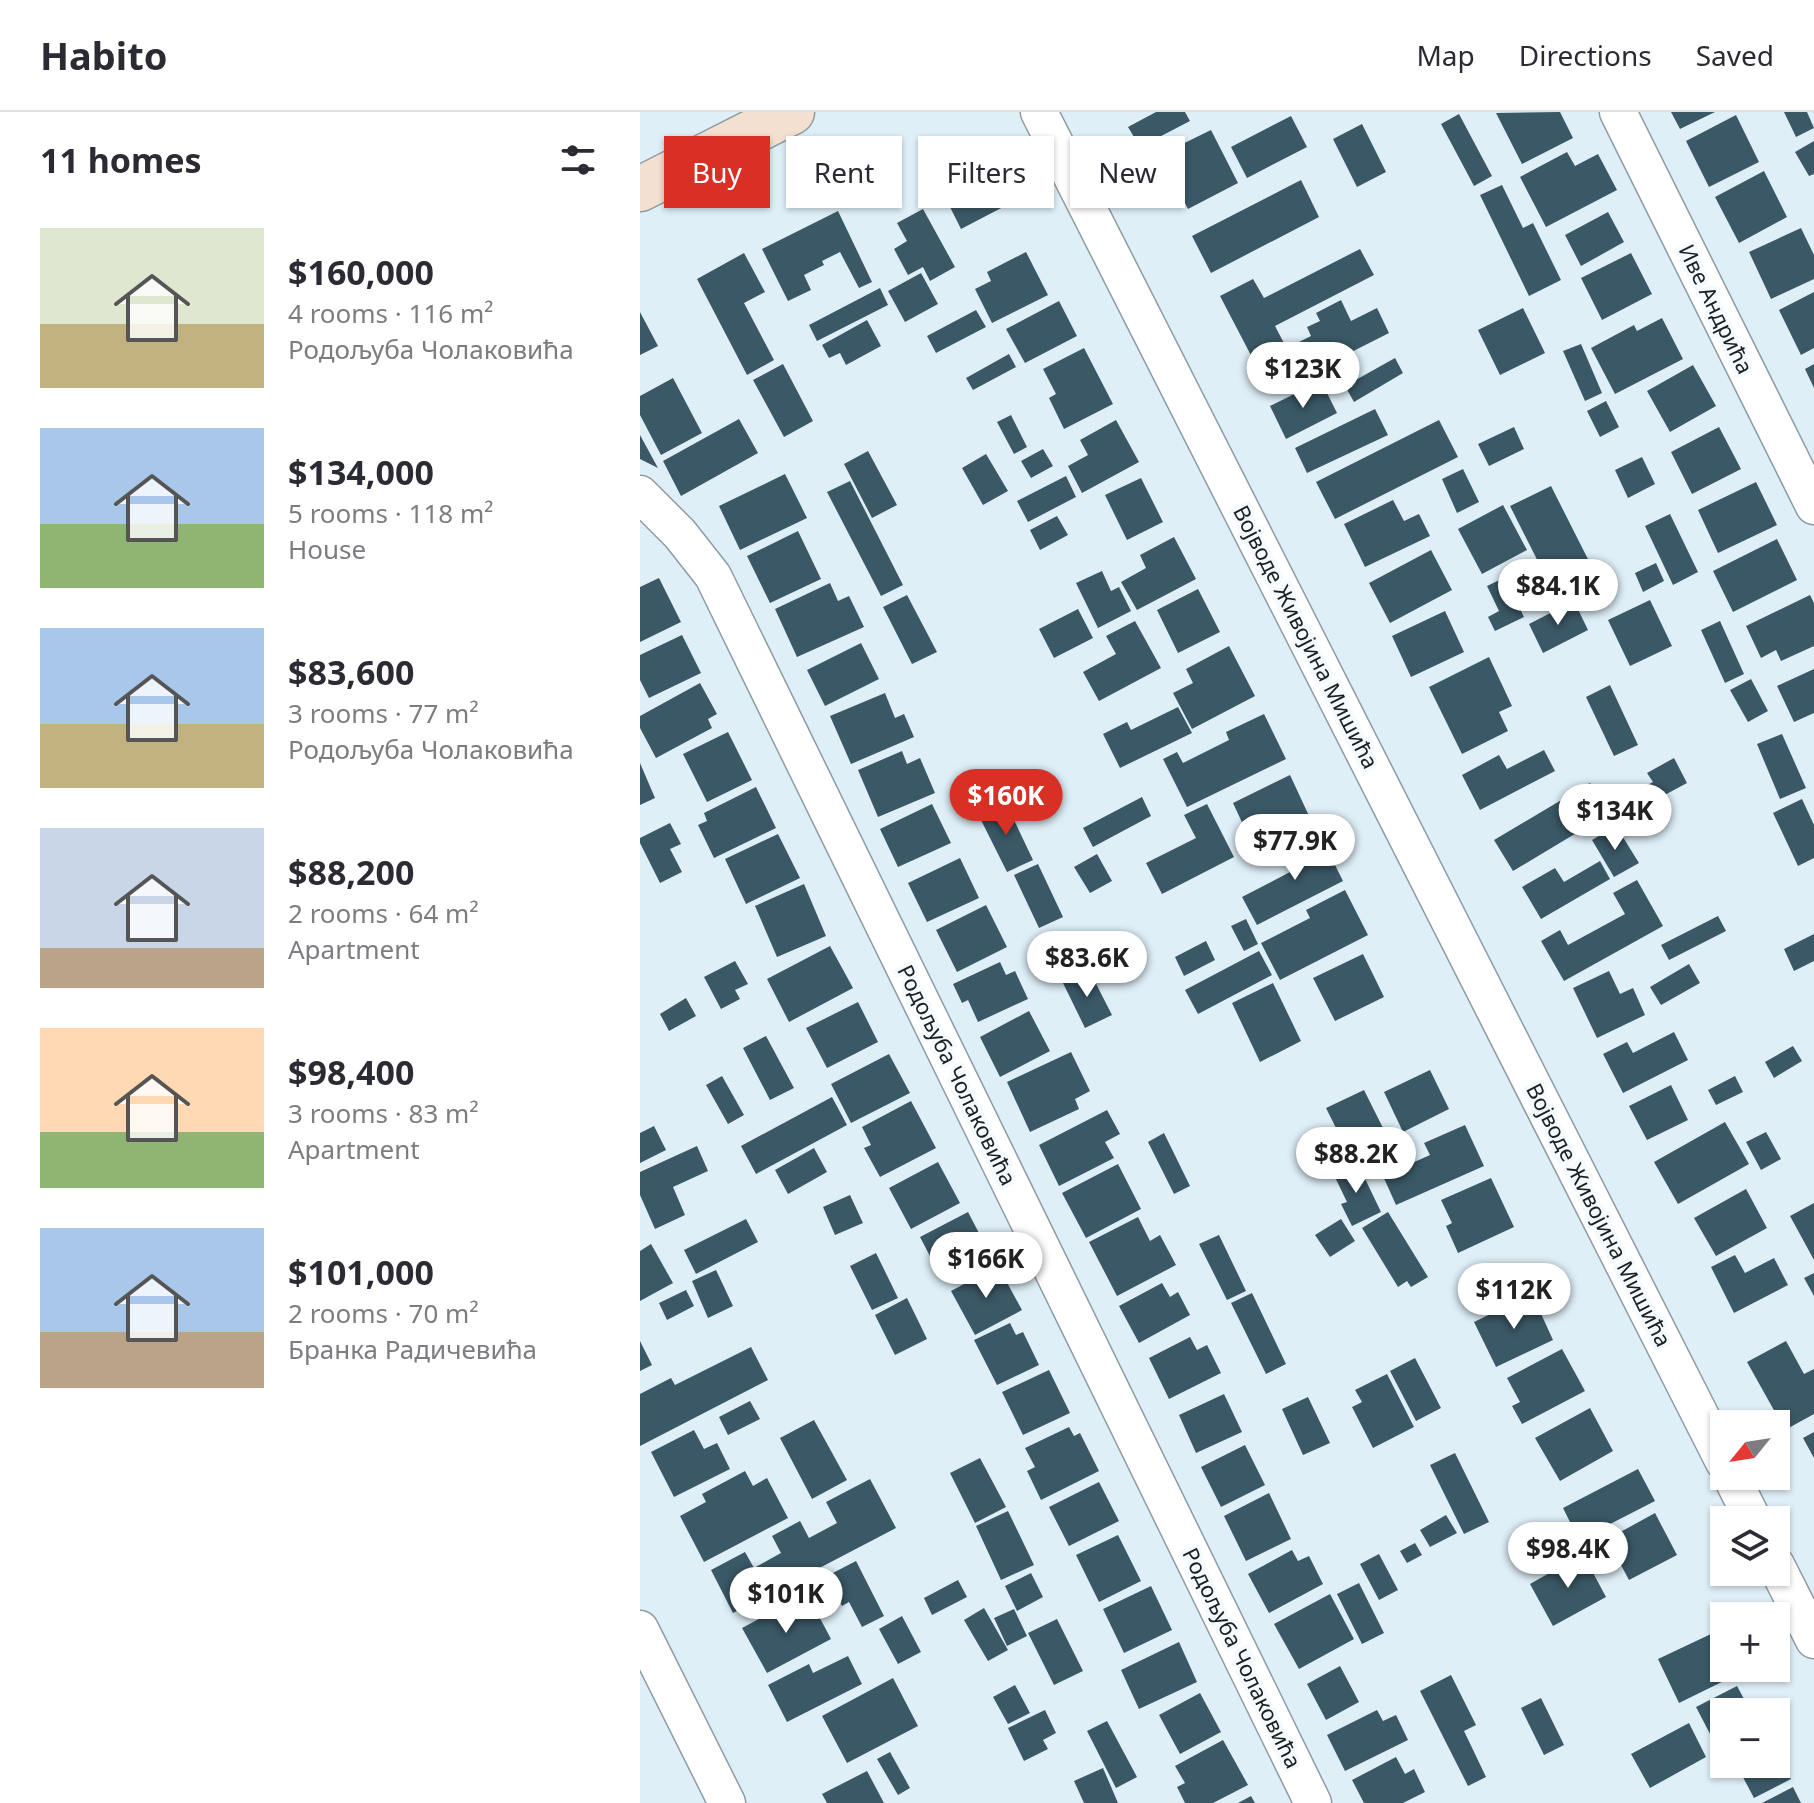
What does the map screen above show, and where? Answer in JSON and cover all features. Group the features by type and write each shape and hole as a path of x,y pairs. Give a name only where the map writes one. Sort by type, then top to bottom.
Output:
{"main road":[{"path":"640,189 792,112"}],"street":[{"name":"Војводе Живојина Мишића","path":"1039,112 1710,1434"},
{"name":"Иве Андрића","path":"1618,112 1814,506"},
{"name":"Родољуба Чолаковића","path":"640,494 680,534 713,576 1313,1803"},
{"path":"1787,1586 1814,1640"},
{"path":"640,1629 727,1803"}],"building":[{"path":"1156,112 1185,112 1190,121 1161,136 1133,136 1128,127"},
{"path":"1560,112 1573,138 1522,164 1496,113"},
{"path":"1671,112 1715,112 1680,129"},
{"path":"1784,112 1807,112 1814,128 1796,137"},
{"path":"1459,114 1492,176 1474,186 1441,124"},
{"path":"1736,115 1759,162 1709,187 1686,141"},
{"path":"1291,116 1307,147 1247,178 1231,147"},
{"path":"1362,124 1386,172 1357,187 1333,139"},
{"path":"1211,130 1238,183 1188,209 1185,203 1185,143"},
{"path":"1814,141 1814,174 1809,176 1795,152"},
{"path":"1567,152 1575,166 1598,154 1617,190 1546,227 1520,177"},
{"path":"1764,171 1787,217 1739,243 1715,197"},
{"path":"1301,180 1319,217 1211,273 1192,236"},
{"path":"1502,185 1523,228 1533,223 1561,280 1529,296 1480,195"},
{"path":"950,208 1001,208 961,229"},
{"path":"923,209 955,267 930,281 923,267 908,275 894,249 907,241 897,223"},
{"path":"838,211 872,282 859,288 840,252 804,275 811,290 788,301 762,249"},
{"path":"1608,212 1624,242 1581,266 1565,235"},
{"path":"1801,228 1814,255 1814,279 1771,299 1749,252"},
{"path":"1360,249 1374,275 1275,326 1299,372 1268,388 1220,296 1253,279 1264,298"},
{"path":"1026,252 1048,295 992,323 975,289 991,281 987,272"},
{"path":"744,253 765,292 744,303 774,360 747,375 697,279"},
{"path":"1631,253 1652,294 1602,320 1581,278"},
{"path":"921,273 938,304 905,322 888,291"},
{"path":"880,288 888,305 817,341 809,325"},
{"path":"1814,292 1814,348 1801,355 1779,310"},
{"path":"1341,300 1351,321 1377,308 1389,333 1308,374 1293,345 1311,336 1307,327 1320,321 1316,313"},
{"path":"1059,301 1077,336 1025,363 1006,329"},
{"path":"1523,308 1545,353 1500,375 1478,330"},
{"path":"976,310 986,327 936,353 927,336"},
{"path":"640,312 658,346 640,355"},
{"path":"1662,318 1683,359 1615,394 1591,348 1634,325 1637,331"},
{"path":"867,320 881,346 846,365 840,353 829,358 822,345"},
{"path":"1581,344 1602,393 1585,401 1563,351"},
{"path":"1084,348 1113,404 1064,429 1049,398 1056,394 1043,369"},
{"path":"1009,354 1016,367 973,390 966,378"},
{"path":"1395,358 1403,373 1354,402 1345,386"},
{"path":"783,364 813,421 784,437 753,380"},
{"path":"1814,364 1814,388 1805,369"},
{"path":"1693,365 1716,406 1670,432 1647,391"},
{"path":"673,378 702,433 661,455 640,415 640,396"},
{"path":"1321,381 1337,413 1286,439 1270,406"},
{"path":"1606,401 1619,427 1600,437 1587,411"},
{"path":"1375,409 1388,435 1307,473 1295,448"},
{"path":"1011,415 1027,447 1014,454 997,422"},
{"path":"739,419 758,453 681,496 663,461"},
{"path":"1116,420 1139,462 1082,493 1068,466 1088,455 1080,440"},
{"path":"1439,420 1458,457 1335,519 1316,482"},
{"path":"1514,427 1524,449 1489,466 1478,444"},
{"path":"1719,427 1741,469 1692,494 1671,452"},
{"path":"640,435 658,468 640,459"},
{"path":"1043,449 1053,466 1031,478 1021,461"},
{"path":"868,451 897,505 872,518 844,464"},
{"path":"986,454 1008,491 983,505 962,468"},
{"path":"1642,457 1655,484 1628,498 1615,470"},
{"path":"1463,469 1479,502 1457,513 1442,479"},
{"path":"785,474 807,518 740,550 719,506"},
{"path":"1066,476 1076,497 1028,522 1017,501"},
{"path":"1141,478 1163,522 1127,540 1105,495"},
{"path":"850,481 903,585 881,596 827,492"},
{"path":"1756,482 1777,525 1718,553 1698,510"},
{"path":"1551,486 1598,579 1557,599 1510,506"},
{"path":"1393,500 1404,521 1419,514 1430,536 1365,567 1344,524"},
{"path":"1503,505 1527,550 1482,574 1458,529"},
{"path":"1670,514 1698,572 1673,585 1645,526"},
{"path":"1057,516 1068,535 1040,550 1030,530"},
{"path":"798,531 821,579 770,603 747,556"},
{"path":"1174,537 1196,579 1137,610 1121,582 1146,568 1140,555"},
{"path":"1777,539 1797,580 1733,612 1713,571"},
{"path":"1431,550 1452,590 1390,623 1369,583"},
{"path":"1656,563 1664,581 1643,592 1635,573"},
{"path":"1102,571 1111,591 1119,587 1131,611 1098,628 1076,583"},
{"path":"1516,572 1526,592 1515,598 1524,617 1495,631 1488,617 1499,611 1487,586"},
{"path":"659,578 681,622 640,642 640,587"},
{"path":"830,583 838,601 849,596 864,627 797,657 775,609"},
{"path":"1198,589 1220,632 1178,653 1157,610"},
{"path":"907,595 937,652 912,664 883,607"},
{"path":"1810,595 1814,603 1814,646 1781,661 1776,650 1761,658 1746,626"},
{"path":"1650,600 1672,646 1630,666 1608,620"},
{"path":"1574,601 1588,630 1543,653 1529,624"},
{"path":"1078,609 1093,638 1054,658 1039,629"},
{"path":"1445,611 1464,652 1411,677 1392,636"},
{"path":"1135,621 1161,668 1099,701 1083,672 1116,654 1106,636"},
{"path":"1720,621 1744,674 1725,683 1701,630"},
{"path":"682,635 701,673 649,698 640,680 640,655"},
{"path":"861,643 879,679 825,706 807,670"},
{"path":"1229,646 1255,696 1192,729 1173,693 1193,683 1186,669"},
{"path":"1489,657 1512,706 1499,712 1508,731 1462,754 1429,687"},
{"path":"1814,669 1814,713 1794,722 1777,686"},
{"path":"1751,679 1768,711 1748,722 1730,690"},
{"path":"700,683 717,714 708,719 712,728 656,758 640,728 640,716"},
{"path":"1610,685 1638,745 1614,756 1586,697"},
{"path":"885,693 895,718 904,714 914,737 851,764 830,716"},
{"path":"1178,707 1192,733 1120,768 1103,734 1127,722 1131,730"},
{"path":"1264,714 1286,759 1187,807 1163,759 1177,752 1183,763 1229,740 1226,732"},
{"path":"728,732 752,780 707,802 683,754"},
{"path":"1782,734 1806,788 1780,799 1757,744"},
{"path":"1544,750 1555,771 1480,810 1462,775 1499,755 1507,769"},
{"path":"902,751 907,764 920,758 935,793 878,817 858,770"},
{"path":"1674,758 1687,783 1646,805 1638,790 1653,782 1647,773"},
{"path":"640,763 655,798 640,805"},
{"path":"1290,775 1310,818 1253,846 1233,803"},
{"path":"1590,783 1608,814 1513,871 1494,840"},
{"path":"756,787 776,828 714,858 698,825 707,821 704,813"},
{"path":"1142,797 1151,816 1093,847 1083,828"},
{"path":"1802,799 1814,825 1814,858 1798,866 1773,813"},
{"path":"1005,801 1033,860 1007,872 978,814"},
{"path":"932,804 951,843 898,867 880,829"},
{"path":"1207,804 1234,857 1162,894 1146,863 1196,838 1184,815"},
{"path":"670,823 681,844 670,849 682,872 660,883 640,838"},
{"path":"1616,826 1639,863 1614,877 1592,840"},
{"path":"778,834 800,878 746,904 725,859"},
{"path":"1321,837 1343,881 1257,925 1242,897 1290,872 1283,857"},
{"path":"1097,854 1112,881 1090,893 1074,867"},
{"path":"960,858 979,898 927,922 908,883"},
{"path":"1600,861 1610,879 1541,919 1522,887 1555,868 1564,882"},
{"path":"1038,864 1063,917 1039,928 1014,875"},
{"path":"1637,880 1663,926 1564,981 1541,941 1560,930 1568,945 1625,914 1613,893"},
{"path":"804,884 826,936 777,957 755,906"},
{"path":"1345,890 1368,935 1280,980 1261,943 1310,918 1306,910"},
{"path":"986,905 1007,947 957,972 936,930"},
{"path":"1718,916 1726,931 1669,960 1661,945"},
{"path":"1246,919 1258,944 1244,951 1231,926"},
{"path":"1814,934 1814,961 1794,971 1784,949"},
{"path":"1206,941 1215,960 1184,976 1175,957"},
{"path":"830,946 853,988 789,1022 767,979"},
{"path":"1259,951 1272,975 1198,1014 1185,990"},
{"path":"1363,954 1384,997 1335,1021 1313,978"},
{"path":"735,961 748,984 735,990 740,999 721,1009 704,977"},
{"path":"1000,962 1006,975 1015,971 1028,999 978,1022 968,1000 962,1003 953,984"},
{"path":"1689,964 1700,983 1661,1005 1650,987"},
{"path":"1089,970 1112,1015 1085,1028 1063,983"},
{"path":"1609,971 1620,994 1633,988 1645,1015 1597,1038 1573,988"},
{"path":"1273,983 1301,1041 1260,1062 1232,1003"},
{"path":"686,998 696,1016 669,1031 660,1014"},
{"path":"858,1002 878,1042 827,1068 806,1028"},
{"path":"1029,1011 1050,1051 1000,1077 980,1037"},
{"path":"1674,1032 1688,1060 1623,1093 1603,1054 1627,1042 1633,1053"},
{"path":"766,1036 794,1088 770,1100 743,1048"},
{"path":"1793,1046 1802,1061 1774,1078 1765,1062"},
{"path":"1071,1052 1090,1091 1075,1099 1079,1109 1030,1132 1007,1082"},
{"path":"889,1054 910,1093 851,1123 831,1084"},
{"path":"1430,1070 1449,1109 1403,1132 1384,1092"},
{"path":"722,1076 744,1115 728,1124 706,1085"},
{"path":"1735,1076 1743,1092 1716,1105 1708,1090"},
{"path":"1671,1085 1688,1120 1647,1140 1629,1106"},
{"path":"1364,1090 1388,1138 1327,1169 1315,1146 1339,1134 1326,1108"},
{"path":"832,1097 847,1125 756,1174 741,1146"},
{"path":"911,1101 936,1148 880,1177 864,1148 871,1145 862,1127"},
{"path":"1107,1110 1120,1134 1105,1142 1114,1158 1059,1186 1039,1145"},
{"path":"1725,1122 1749,1164 1678,1204 1654,1162"},
{"path":"1465,1125 1484,1166 1396,1205 1383,1176 1430,1155 1424,1143"},
{"path":"654,1126 666,1150 640,1163 640,1133"},
{"path":"1766,1132 1781,1159 1761,1170 1746,1142"},
{"path":"1164,1133 1190,1186 1174,1194 1148,1142"},
{"path":"697,1146 708,1171 673,1187 685,1215 655,1229 640,1195 640,1172"},
{"path":"814,1148 827,1172 788,1194 775,1170"},
{"path":"938,1162 960,1203 911,1229 889,1188"},
{"path":"1357,1162 1381,1212 1352,1226 1341,1204 1347,1202 1333,1173"},
{"path":"1118,1164 1141,1209 1086,1238 1062,1193"},
{"path":"1491,1178 1514,1227 1458,1253 1446,1226 1452,1223 1441,1200"},
{"path":"1746,1189 1767,1228 1716,1256 1694,1218"},
{"path":"850,1195 863,1223 835,1235 823,1207"},
{"path":"1814,1203 1814,1260 1790,1216"},
{"path":"968,1212 990,1254 942,1279 920,1237"},
{"path":"1388,1212 1428,1277 1411,1287 1407,1281 1398,1287 1362,1228"},
{"path":"1138,1217 1150,1241 1160,1235 1176,1265 1117,1296 1089,1242"},
{"path":"746,1219 758,1242 696,1274 684,1250"},
{"path":"1341,1219 1355,1241 1330,1257 1315,1235"},
{"path":"1219,1235 1246,1291 1227,1300 1199,1244"},
{"path":"651,1244 673,1283 640,1301 640,1251"},
{"path":"876,1253 898,1298 872,1310 850,1266"},
{"path":"1735,1255 1745,1273 1774,1258 1788,1285 1734,1313 1711,1267"},
{"path":"998,1266 1022,1310 975,1335 951,1291"},
{"path":"716,1270 733,1306 708,1318 692,1281"},
{"path":"1814,1273 1814,1296 1804,1278"},
{"path":"1162,1283 1170,1297 1178,1292 1190,1315 1139,1343 1119,1306"},
{"path":"686,1290 694,1306 667,1320 659,1303"},
{"path":"1252,1293 1286,1364 1266,1374 1231,1303"},
{"path":"1532,1294 1553,1340 1496,1367 1474,1322"},
{"path":"907,1298 927,1339 895,1355 875,1315"},
{"path":"1010,1323 1016,1335 1023,1332 1039,1365 997,1385 974,1340"},
{"path":"1190,1337 1197,1350 1207,1345 1221,1373 1169,1399 1149,1358"},
{"path":"640,1341 652,1365 640,1371"},
{"path":"1786,1341 1804,1374 1814,1369 1814,1414 1790,1427 1790,1410 1774,1410 1747,1362"},
{"path":"751,1347 768,1380 640,1446 640,1394 671,1378 675,1385"},
{"path":"1562,1349 1585,1391 1522,1424 1512,1406 1520,1402 1507,1378"},
{"path":"1415,1358 1441,1408 1416,1421 1390,1371"},
{"path":"1049,1370 1070,1413 1023,1435 1002,1392"},
{"path":"1387,1374 1414,1427 1373,1448 1352,1407 1362,1402 1355,1390"},
{"path":"1224,1394 1242,1432 1196,1453 1179,1415"},
{"path":"1308,1397 1330,1443 1303,1455 1282,1409"},
{"path":"750,1401 760,1419 728,1435 719,1417"},
{"path":"1590,1408 1613,1451 1560,1481 1535,1438"},
{"path":"814,1420 847,1480 812,1499 780,1438"},
{"path":"1069,1427 1074,1436 1080,1433 1099,1471 1041,1500 1027,1471 1035,1467 1025,1448"},
{"path":"694,1430 704,1449 717,1443 730,1469 674,1497 651,1452"},
{"path":"1814,1432 1814,1458 1803,1438"},
{"path":"1245,1445 1265,1485 1221,1507 1201,1467"},
{"path":"1455,1453 1489,1522 1464,1534 1430,1465"},
{"path":"980,1458 1006,1507 975,1523 950,1473"},
{"path":"1638,1469 1655,1501 1579,1540 1563,1508"},
{"path":"745,1471 753,1486 767,1478 788,1518 704,1562 680,1516 706,1502 702,1494"},
{"path":"870,1479 896,1528 733,1613 711,1570 745,1552 754,1568 781,1553 772,1536 800,1521 809,1538 837,1523 826,1502"},
{"path":"1099,1482 1119,1521 1069,1546 1049,1507"},
{"path":"1269,1493 1291,1539 1246,1561 1224,1516"},
{"path":"1008,1511 1034,1565 1001,1580 976,1526"},
{"path":"1655,1513 1677,1555 1629,1580 1614,1552 1622,1548 1615,1535"},
{"path":"1446,1515 1457,1533 1430,1547 1420,1530"},
{"path":"1118,1535 1141,1581 1099,1602 1076,1555"},
{"path":"1415,1543 1422,1555 1407,1563 1400,1551"},
{"path":"1292,1550 1298,1561 1309,1556 1323,1584 1269,1613 1248,1574"},
{"path":"1379,1554 1398,1590 1379,1600 1360,1564"},
{"path":"1583,1554 1606,1597 1553,1626 1530,1584"},
{"path":"856,1561 884,1616 862,1627 849,1602 842,1606 827,1576"},
{"path":"1031,1573 1043,1597 1017,1611 1005,1586"},
{"path":"958,1580 967,1597 932,1615 924,1598"},
{"path":"1359,1583 1384,1633 1362,1644 1337,1594"},
{"path":"1151,1586 1172,1630 1124,1653 1103,1609"},
{"path":"1330,1594 1354,1639 1299,1669 1274,1624"},
{"path":"793,1601 799,1612 813,1605 831,1639 767,1673 742,1628"},
{"path":"984,1608 1008,1650 988,1661 964,1620"},
{"path":"1014,1609 1027,1636 1007,1646 994,1618"},
{"path":"902,1616 921,1652 898,1664 879,1629"},
{"path":"1057,1619 1083,1671 1054,1685 1028,1633"},
{"path":"1710,1634 1710,1682 1722,1682 1679,1703 1658,1659"},
{"path":"1179,1642 1197,1682 1139,1709 1121,1670"},
{"path":"848,1656 862,1684 787,1722 768,1685 809,1664 813,1673"},
{"path":"1340,1666 1359,1702 1326,1720 1307,1684"},
{"path":"1451,1675 1476,1725 1464,1731 1486,1777 1468,1786 1420,1691"},
{"path":"893,1678 918,1726 847,1763 822,1716"},
{"path":"1015,1685 1030,1713 1008,1724 993,1697"},
{"path":"1737,1686 1743,1698 1714,1698"},
{"path":"1200,1693 1221,1732 1180,1754 1159,1715"},
{"path":"1541,1698 1564,1745 1544,1755 1521,1708"},
{"path":"1710,1700 1710,1734 1696,1707"},
{"path":"1045,1710 1056,1733 1043,1740 1048,1749 1024,1761 1008,1728"},
{"path":"1377,1710 1383,1721 1396,1715 1408,1740 1345,1771 1327,1735"},
{"path":"1107,1721 1137,1777 1116,1788 1087,1731"},
{"path":"1689,1723 1706,1757 1650,1788 1631,1754"},
{"path":"1223,1740 1248,1785 1213,1803 1185,1803 1177,1787 1185,1783 1175,1766"},
{"path":"890,1752 910,1788 898,1795 877,1759"},
{"path":"1396,1757 1405,1774 1414,1769 1425,1792 1403,1803 1364,1803 1352,1780"},
{"path":"1103,1768 1118,1803 1084,1803 1074,1781"},
{"path":"867,1771 884,1803 827,1803 822,1794"},
{"path":"1790,1777 1791,1779 1754,1798 1743,1778"},
{"path":"1793,1787 1801,1803 1762,1803"},
{"path":"1251,1796 1255,1803 1238,1803"}]}
